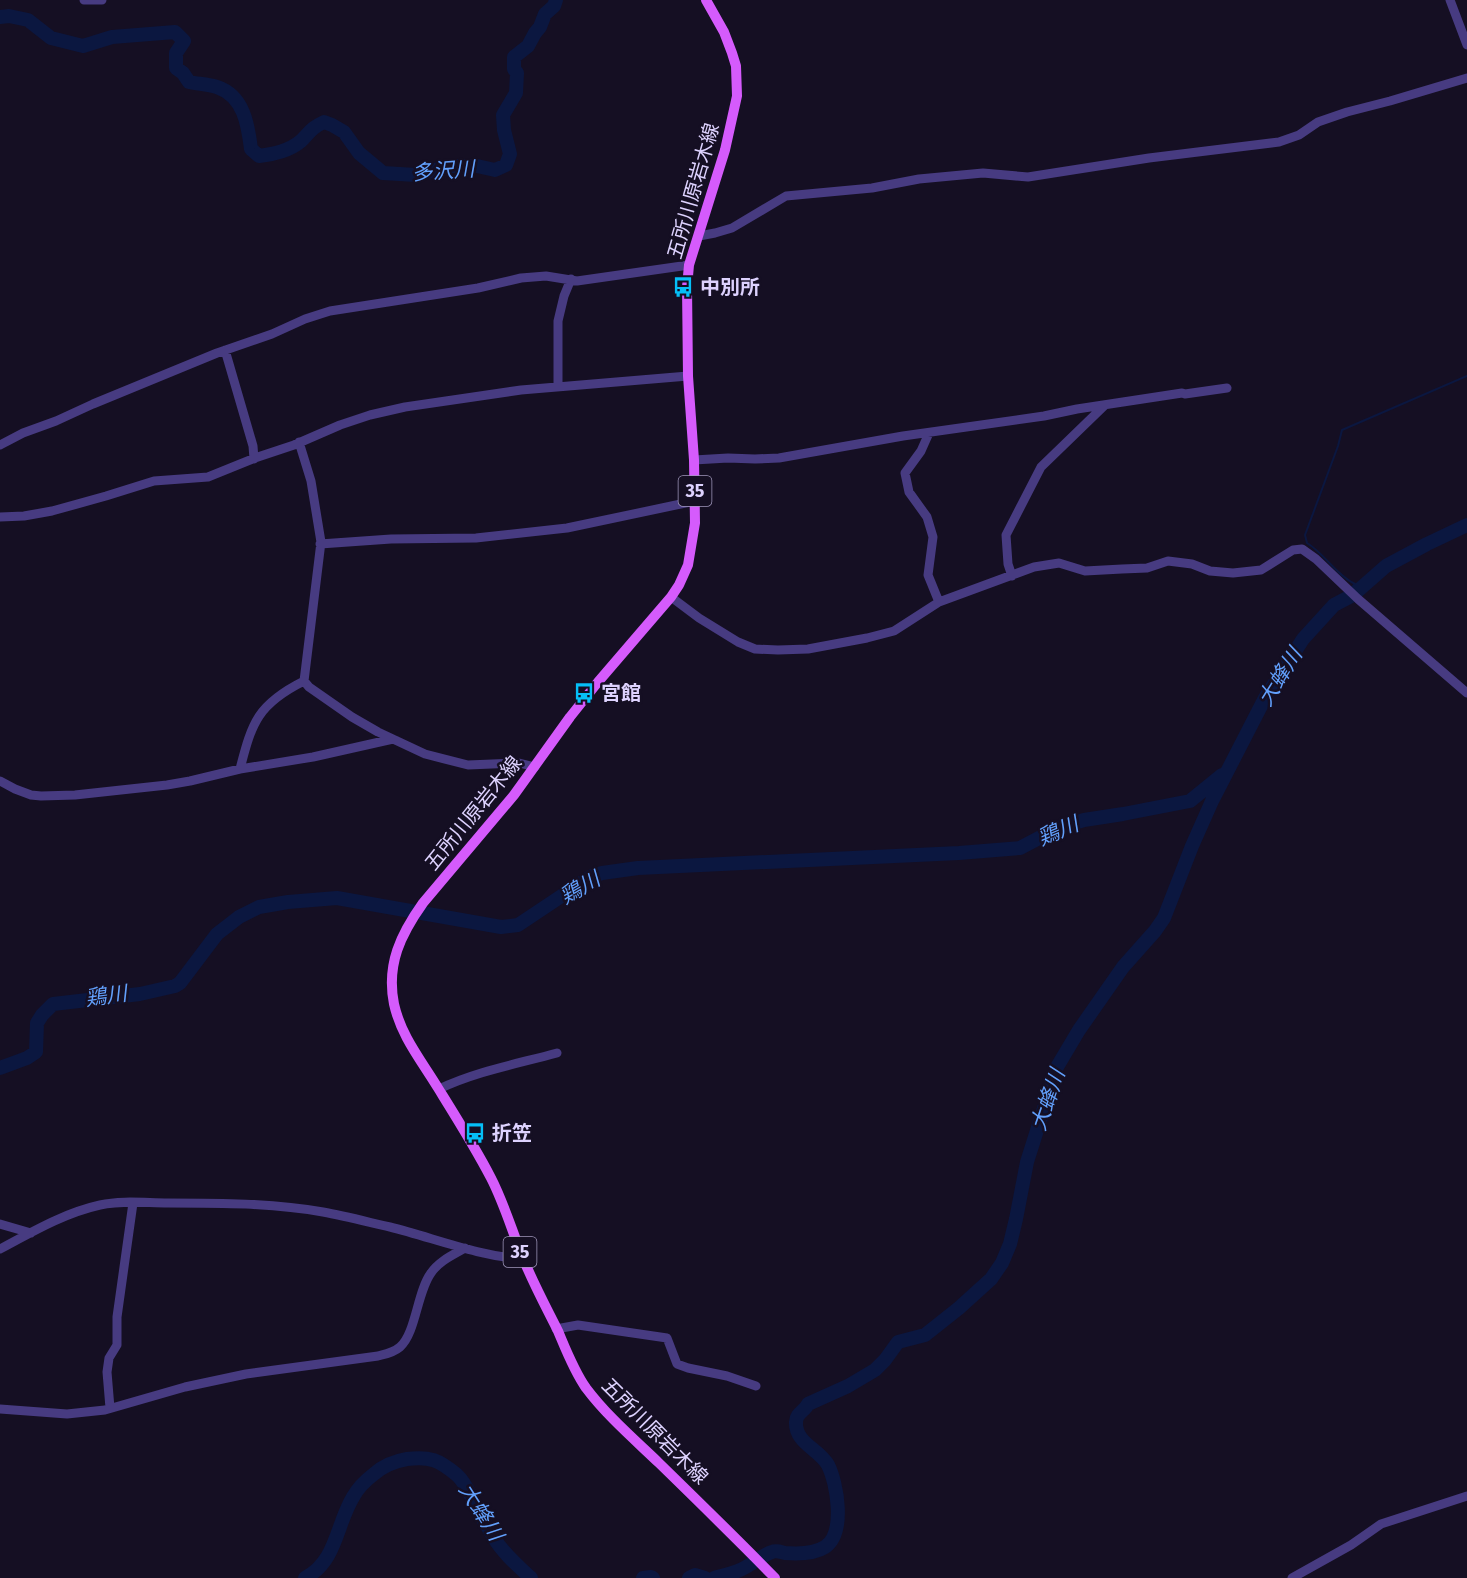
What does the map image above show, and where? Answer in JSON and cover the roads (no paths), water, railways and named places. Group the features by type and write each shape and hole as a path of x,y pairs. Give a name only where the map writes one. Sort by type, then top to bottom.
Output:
{"main road":[{"name":"五所川原岩木線","path":"706,0 724,32 732,53 736,66 737,96 725,150 689,265 687,287 688,376 694,460 695,523 688,565 671,597 598,682 514,795 423,903 402,937 393,965 392,979 399,1024 479,1156 500,1196 523,1259 573,1365 586,1387 599,1403 775,1578"}],"street":[{"path":"84,0 102,0"},
{"path":"1450,0 1467,45"},
{"path":"699,236 732,228 786,196 872,188 919,179 983,173 1028,177 1149,158 1279,142 1299,135 1318,122 1337,115 1467,78"},
{"path":"0,445 23,433 225,350 330,311 478,288 521,278 546,276 577,281 689,265"},
{"path":"558,386 558,321 571,279"},
{"path":"225,350 253,446 254,459"},
{"path":"0,517 52,511 154,481 208,477 340,425 405,407 558,386 688,376"},
{"path":"694,460 779,458 1145,398 1227,388"},
{"path":"1012,576 1008,564 1006,535 1041,467 1105,405"},
{"path":"929,434 921,451 905,473 909,492 927,517 933,537 928,575 939,602"},
{"path":"299,442 311,482 320,544 304,681 352,717 425,754 468,765 519,763 535,767"},
{"path":"320,544 391,539 476,538 567,528 695,501"},
{"path":"671,597 699,618 738,642 755,649 808,649 894,631 939,602 1034,567 1059,563 1085,571 1147,568 1168,561 1192,564 1210,571 1233,573 1261,570 1293,550 1302,549 1467,693"},
{"path":"240,769 247,740 258,716 288,689 304,681"},
{"path":"0,781 31,795 41,796 167,785 240,769 314,757 393,739"},
{"path":"439,1089 480,1072 557,1053"},
{"path":"0,1250 77,1212 101,1205 211,1202 322,1212 506,1258 523,1259"},
{"path":"110,1407 106,1372 117,1345 117,1317 133,1203"},
{"path":"0,1224 31,1233"},
{"path":"0,1409 67,1414 105,1410 185,1387 246,1374 367,1358 392,1352 404,1342 430,1274 438,1264 465,1248"},
{"path":"556,1329 578,1325 667,1338 677,1364 727,1376 756,1386"},
{"path":"1292,1578 1351,1545 1381,1524 1467,1496"}],"waterway":[{"name":"多沢川","path":"0,17 9,16 28,20 51,38 83,46 112,37 175,32 184,41 176,53 176,68 189,82 217,87 233,97 243,112 251,149 259,156 286,150 324,122 344,132 359,153 383,173 416,175 450,166 477,166 495,170 506,165 510,154 503,115 516,93 517,73 514,69 514,57 528,46 545,14 554,6 556,0"},
{"path":"1351,588 1355,584 1307,543 1305,535 1342,430 1467,376"},
{"name":"大蜂川","path":"714,1578 734,1573 774,1551 811,1552 825,1547 832,1540 838,1520 834,1483 824,1459 799,1435 797,1416 808,1404 848,1386 875,1370 898,1342 925,1335 991,1279 1002,1263 1010,1244 1027,1162 1057,1067 1079,1030 1123,967 1164,918 1212,801 1265,698 1303,639 1334,605 1353,595 1386,566 1467,525"},
{"name":"大蜂川","path":"1334,605 1347,592"},
{"name":"鶏川","path":"0,1068 27,1058 36,1052 37,1023 53,1004 140,994 175,986 180,983 217,934 239,917 259,907 337,898 501,927 518,925 590,877 602,873 638,868 959,853 1020,848 1058,828 1084,820 1190,801 1222,775"},
{"name":"大蜂川","path":"305,1578 324,1562 335,1542 347,1508 362,1484 389,1464 422,1458 439,1463 460,1478 498,1544 531,1578"},
{"name":"大蜂川","path":"689,1578 695,1575 705,1578"},
{"name":"大蜂川","path":"643,1578 653,1578"}],"place":[{"name":"中別所","path":"683,287"},
{"name":"宮館","path":"584,693"},
{"name":"折笠","path":"475,1133"}]}
